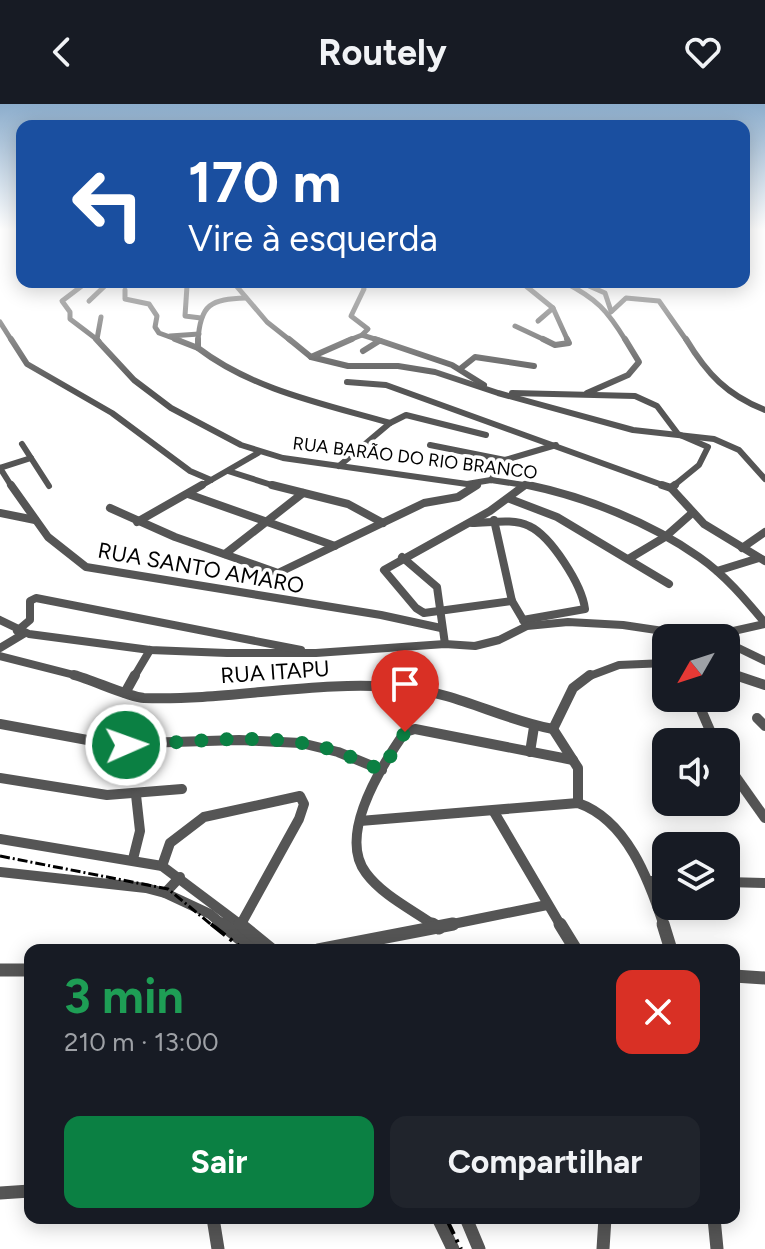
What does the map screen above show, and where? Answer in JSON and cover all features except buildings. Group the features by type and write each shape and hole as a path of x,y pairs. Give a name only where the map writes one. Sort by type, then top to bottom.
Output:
{"street":[{"path":"74,291 78,288"},
{"path":"89,301 102,288"},
{"path":"187,288 185,316 201,318"},
{"path":"236,288 270,325 311,357 348,366 425,370 633,430 702,436 731,445 765,479"},
{"path":"311,357 362,335 368,329 351,319 364,288"},
{"path":"515,326 555,345 569,343 553,308 528,288"},
{"path":"576,288 611,313"},
{"path":"580,396 620,379 638,366 638,359 615,326 605,293 594,288"},
{"path":"125,290 125,299 149,304 157,316 156,331 198,348 217,364 390,423"},
{"path":"74,291 97,292"},
{"name":"RUA BARÃO DO RIO BRANCO","path":"74,291 63,298 62,304 70,312 70,319 97,339 134,380 198,425 258,453 477,485 491,480 525,485 585,502 665,537 717,571 765,623"},
{"path":"224,299 238,291"},
{"path":"198,348 201,318 209,303 246,298"},
{"path":"611,313 626,298 659,301 720,389 737,401 765,410"},
{"path":"538,321 553,308"},
{"path":"97,339 101,317"},
{"path":"0,322 8,330 27,364 112,413 178,463 211,480"},
{"path":"167,336 199,334"},
{"path":"362,335 460,369 490,390"},
{"path":"363,351 379,341"},
{"path":"460,369 478,357 534,366"},
{"path":"347,382 386,385 671,488 691,514 762,559"},
{"path":"498,393 642,397 657,406 678,434 703,443 708,449 696,469 671,488"},
{"path":"339,466 390,423 406,415 486,435"},
{"path":"22,444 49,486"},
{"path":"430,445 505,460 556,445"},
{"path":"137,522 258,453"},
{"path":"0,468 31,458"},
{"path":"491,480 505,460"},
{"name":"RUA SANTO AMARO","path":"0,468 35,520 70,557 86,567 381,615 441,628"},
{"path":"228,471 348,504 383,523"},
{"path":"110,508 137,522 269,572 284,571 432,499 463,495 477,485"},
{"path":"512,601 443,611 419,611 385,573 387,566 490,511 525,485"},
{"path":"225,554 303,493"},
{"path":"188,494 335,546"},
{"path":"510,499 557,517 669,584"},
{"path":"490,511 512,601 525,623"},
{"path":"0,513 35,520"},
{"path":"630,558 665,537 691,514"},
{"path":"0,620 21,632 150,650 316,653 445,644 475,646 499,640 525,623 581,610 587,604 584,595 539,531 524,524 469,523"},
{"path":"742,548 765,532"},
{"path":"402,557 426,572 437,586 443,611 441,628 445,644"},
{"path":"717,571 762,559"},
{"path":"0,648 21,632 30,620 30,601 36,598 316,653"},
{"path":"525,623 581,622 652,631"},
{"path":"740,629 765,623"},
{"path":"740,648 765,661"},
{"path":"125,693 150,650"},
{"name":"RUA ITAPU","path":"0,656 101,682 140,698 350,686 407,688 446,695 534,727 553,729"},
{"path":"578,803 579,773 553,729 578,683 618,666 652,662"},
{"path":"740,677 765,685"},
{"path":"0,724 109,744 239,740 301,743 329,749 382,770"},
{"path":"530,752 534,727"},
{"path":"439,928 366,872 356,855 354,843 360,821 382,770 402,736 415,729 573,760"},
{"path":"0,778 107,795 182,789"},
{"path":"740,782 763,814"},
{"path":"133,859 140,831 136,795"},
{"path":"162,866 170,843 204,817 300,796 304,804 299,819 241,924"},
{"path":"360,821 578,803 593,806 605,817 649,881 669,944"},
{"path":"494,812 572,944"},
{"path":"0,839 162,866 265,944"},
{"path":"0,872 146,888 165,893 210,914 245,944"},
{"path":"165,893 180,877"},
{"path":"740,882 765,883"},
{"path":"351,944 547,905"},
{"path":"0,970 24,970"},
{"path":"740,976 765,978"},
{"path":"0,1193 24,1191"},
{"path":"214,1224 218,1249"},
{"path":"441,1224 453,1249"},
{"path":"469,1224 479,1249"},
{"path":"603,1249 605,1224"},
{"path":"715,1224 717,1249"}],"railway":[{"path":"0,856 168,889 213,926"},
{"path":"211,924 236,944"},
{"path":"449,1224 461,1249"}],"route":[{"path":"126,745 239,740 301,743 338,752 382,770 405,732"}]}
